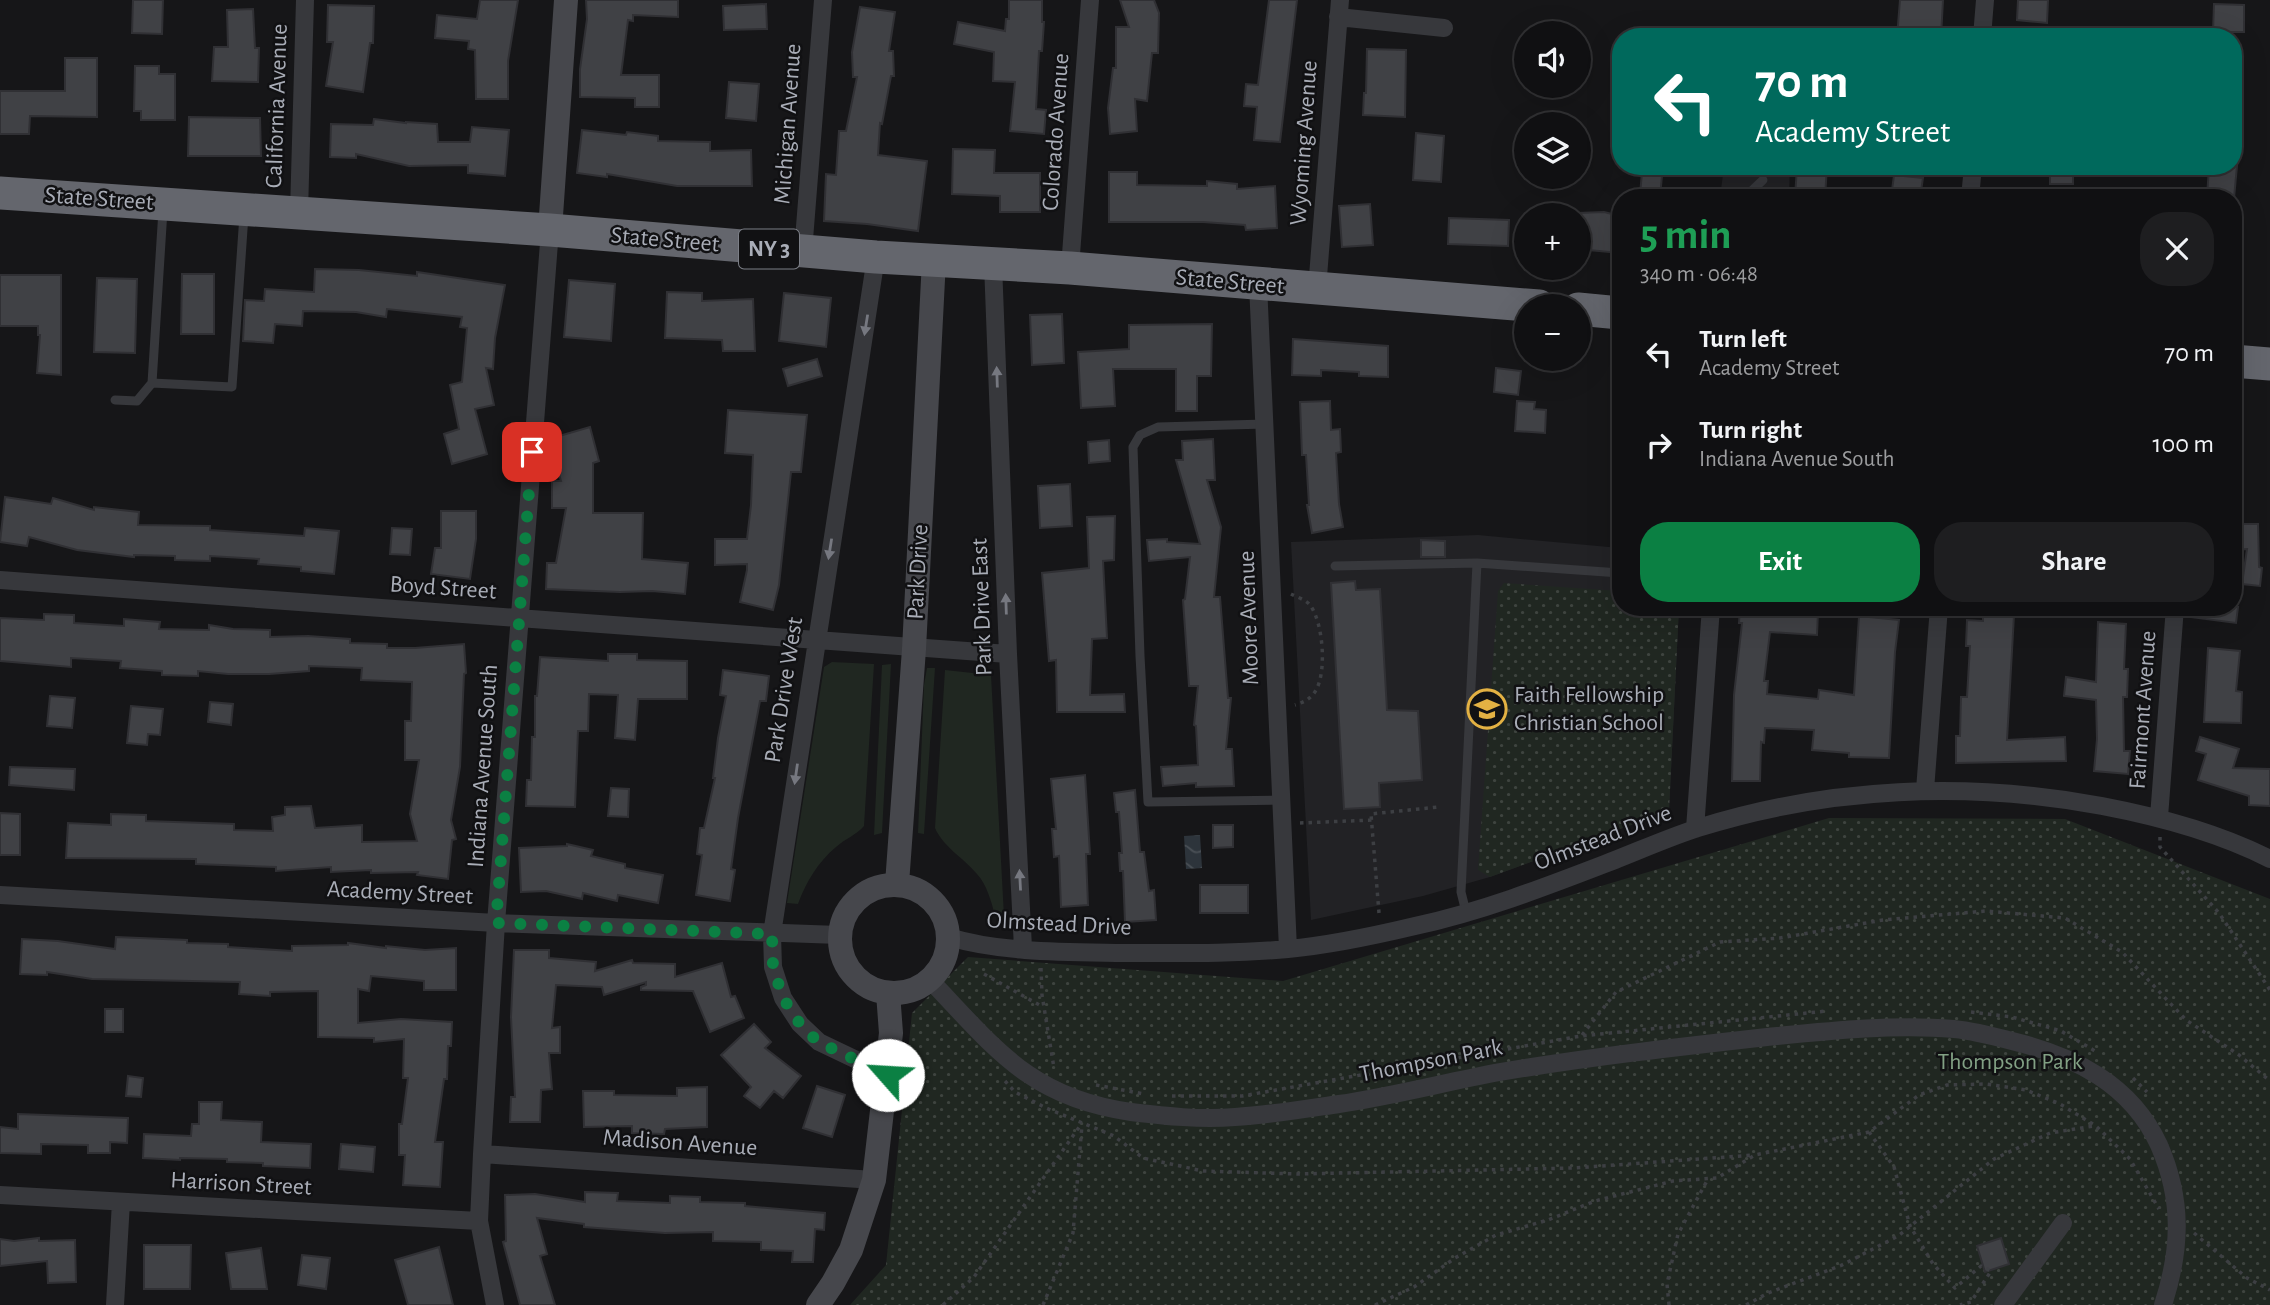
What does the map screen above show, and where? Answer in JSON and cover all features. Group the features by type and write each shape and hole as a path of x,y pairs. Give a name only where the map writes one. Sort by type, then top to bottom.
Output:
{"highway":[{"name":"State Street","path":"0,193 550,230 803,252 1070,268 1514,304"},
{"path":"1591,310 1612,312"},
{"path":"2242,362 2270,364"}],"street":[{"name":"California Avenue","path":"299,212 305,0"},
{"path":"550,230 566,0"},
{"name":"Michigan Avenue","path":"803,252 823,0"},
{"name":"Colorado Avenue","path":"1070,268 1090,0"},
{"path":"1983,28 1985,0"},
{"path":"1339,8 1444,28"},
{"name":"Wyoming Avenue","path":"1317,289 1339,8"},
{"name":"Indiana Avenue South","path":"495,1305 479,1221 482,1154 496,923 550,230"},
{"name":"Park Drive West","path":"876,257 772,934 773,967 783,998 800,1024 818,1042 888,1075"},
{"name":"Park Drive","path":"897,884 914,649 934,260"},
{"name":"Park Drive East","path":"993,264 1008,654 1032,949"},
{"name":"Moore Avenue","path":"1258,284 1288,949"},
{"name":"Boyd Street","path":"0,580 1008,654"},
{"path":"1695,829 1711,616"},
{"path":"1925,790 1938,616"},
{"name":"Fairmont Avenue","path":"2159,817 2174,616"},
{"name":"Olmstead Drive","path":"949,937 976,946 1032,949 1209,954 1288,949 1417,926 1503,902 1695,829 1746,814 1825,799 1925,790 2055,798 2159,817 2270,859"},
{"path":"897,884 913,887 927,895 939,907 946,921 949,937 947,953 930,980 911,990 888,993 872,989 852,974 841,952 839,935 843,918 852,904 865,892 880,886 897,884"},
{"name":"Academy Street","path":"0,895 496,923 839,935"},
{"name":"Thompson Park","path":"930,980 996,1050 1054,1091 1128,1112 1206,1118 1238,1117 1344,1103 1500,1072 1794,1034 1908,1027 1956,1029 2051,1051 2095,1074 2128,1098 2151,1128 2166,1163 2177,1222 2177,1254 2163,1305"},
{"path":"818,1305 851,1250 874,1180 888,1075 891,1033 888,993"},
{"name":"Madison Avenue","path":"482,1154 874,1180"},
{"name":"Harrison Street","path":"0,1195 479,1221"},
{"path":"115,1305 121,1202"},
{"path":"2003,1305 2063,1223"}],"lane":[{"path":"1754,189 1763,180"},
{"path":"115,400 138,401 152,383 163,203"},
{"path":"152,383 232,387 244,210"},
{"path":"1265,424 1158,427 1140,435 1133,447 1140,656 1148,802 1282,800"},
{"path":"1466,912 1461,892 1477,563"},
{"path":"1335,566 1477,563 1612,572"}],"path":[{"path":"1289,594 1308,603 1317,619 1323,654 1317,689 1306,702 1295,705"},
{"path":"1379,913 1371,814 1438,807"},
{"path":"2159,817 2160,847 2219,912 2270,990"},
{"path":"1300,823 1371,820"},
{"path":"1581,1036 1616,992 1720,942 1780,938 1883,920 1986,911 2065,918 2122,952 2186,1020 2239,1055 2270,1081"},
{"path":"1032,949 1055,1070 1048,1067"},
{"path":"984,974 1044,1007"},
{"path":"1159,1097 1242,1096 1581,1036 1832,1011"},
{"path":"1967,1011 2012,1017 2061,1031 2100,1054"},
{"path":"999,1076 1015,1092 1114,1136 1143,1158 1203,1171 1297,1174 1574,1168 1755,1155 1869,1132 1919,1095 1947,1085 1973,1084 2026,1090 2060,1104 2096,1126 2130,1159 2155,1206 2177,1222"},
{"path":"2132,1077 2143,1085 2150,1095"},
{"path":"1086,1083 1147,1094"},
{"path":"943,1305 974,1277 1082,1123"},
{"path":"1043,1305 1073,1233 1082,1123"},
{"path":"1746,1305 1768,1293 1842,1265 1898,1236 1994,1158 2050,1132 2096,1126"},
{"path":"1869,1132 1894,1167 1910,1226 1933,1264 1955,1288 1981,1266 1991,1271 1971,1302 1960,1305"},
{"path":"1375,1305 1414,1287 1455,1258 1496,1235 1548,1220 1595,1201 1673,1181 1717,1178 1755,1155"},
{"path":"1669,1305 1667,1284 1678,1234 1709,1179"},
{"path":"2190,1244 2191,1231 2247,1278 2270,1290"}],"shaded area":[{"path":"1723,175 1790,175 1789,189 1721,189"},
{"name":"Faith Fellowship Christian School","path":"1478,535 1612,547 1612,616 1679,616 1669,811 1490,877 1423,896 1311,920 1291,542"}],"green space":[{"path":"1504,583 1612,590 1612,616 1679,616 1669,811 1490,877 1478,870 1498,591"},
{"path":"832,662 874,664 864,826 836,847 818,866 798,904 787,903 824,667"},
{"path":"891,664 882,833 874,835 882,665"},
{"path":"927,668 935,668 924,834 918,833"},
{"path":"945,670 991,675 1004,916 995,915 980,878 943,841 935,828"},
{"name":"Thompson Park","path":"1829,818 2065,819 2270,899 2270,1305 850,1305 886,1265 912,1013 968,957 1283,981"}],"water":[{"path":"1200,835 1202,868 1186,869 1184,836"}],"building":[{"path":"133,0 163,0 162,34 132,33"},
{"path":"480,0 518,0 508,61 508,99 476,99 475,50 468,49 469,41 435,38 437,15 477,19"},
{"path":"586,0 678,0 678,17 633,15 633,21 628,20 621,75 659,75 659,107 635,107 635,98 580,97 580,69 587,19"},
{"path":"1009,0 1042,0 1044,22 1042,51 1039,51 1036,109 1046,110 1044,134 1010,131 1015,82 993,81 994,52 954,44 958,22 1005,31 1006,19 1009,19"},
{"path":"1120,0 1154,0 1159,13 1158,53 1152,53 1147,101 1135,99 1137,131 1110,134 1108,108 1113,68 1116,68 1116,27 1129,27"},
{"path":"1269,0 1297,0 1280,142 1254,140 1257,107 1244,106 1246,84 1258,85"},
{"path":"1900,0 1943,0 1941,28 1898,28"},
{"path":"2018,0 2048,0 2047,23 2017,20"},
{"path":"766,4 767,29 724,30 723,6"},
{"path":"2214,4 2244,5 2244,32 2242,28 2213,28"},
{"path":"328,5 374,6 373,43 370,43 363,92 326,86 333,42 327,42"},
{"path":"860,7 895,12 889,51 893,51 894,76 891,76 882,124 880,123 878,155 927,161 918,231 824,221 826,174 836,175 839,131 846,131 857,77 853,77 852,52"},
{"path":"253,9 255,48 259,48 258,82 212,81 214,47 228,47 227,10"},
{"path":"1367,49 1406,50 1405,117 1363,115"},
{"path":"65,58 97,58 97,117 30,116 29,134 0,134 0,91 65,91"},
{"path":"135,66 159,66 159,74 175,74 175,120 141,120 141,111 134,111"},
{"path":"729,82 759,84 756,121 726,118"},
{"path":"189,117 260,118 261,156 188,156"},
{"path":"374,119 437,124 438,142 470,142 472,127 509,130 505,176 468,173 468,165 409,166 356,154 356,158 330,157 331,124 373,125"},
{"path":"582,130 658,136 658,141 710,142 710,151 751,150 752,186 677,186 607,174 607,177 577,173"},
{"path":"1416,133 1444,136 1441,182 1413,180"},
{"path":"953,149 995,150 994,173 1040,173 1040,212 1000,212 1000,196 952,194"},
{"path":"1109,172 1137,172 1137,185 1207,186 1207,181 1237,184 1237,189 1275,186 1277,228 1246,230 1245,225 1203,222 1109,222"},
{"path":"1642,175 1662,176 1661,189 1640,189"},
{"path":"1796,175 1826,175 1826,189 1796,189"},
{"path":"1894,175 1923,178 1921,189 1892,189"},
{"path":"2050,175 2073,175 2073,184 2050,184"},
{"path":"2208,175 2236,175 2235,189 2208,189"},
{"path":"1370,204 1373,245 1342,247 1339,206"},
{"path":"1591,212 1612,214 1612,252 1591,250"},
{"path":"1449,218 1509,220 1508,246 1448,244"},
{"path":"315,269 417,276 417,272 505,285 495,338 493,369 486,368 494,405 475,409 487,454 452,464 444,434 459,429 450,385 462,382 467,328 460,327 462,317 387,309 386,317 356,312 303,311 302,326 275,324 273,343 243,341 245,300 264,301 265,289 314,292"},
{"path":"182,274 214,274 214,334 181,334"},
{"path":"0,275 61,275 61,375 37,373 40,335 38,326 0,326"},
{"path":"97,278 137,279 135,353 94,352"},
{"path":"569,280 615,284 611,341 564,337"},
{"path":"667,292 702,293 702,301 753,299 755,351 723,351 722,340 665,338"},
{"path":"784,293 831,298 826,347 779,341"},
{"path":"1062,314 1064,363 1032,365 1030,315"},
{"path":"1212,324 1211,376 1197,376 1197,411 1176,411 1176,369 1113,369 1115,406 1081,408 1078,352 1129,349 1129,325"},
{"path":"1293,339 1388,346 1388,377 1321,370 1321,376 1292,375"},
{"path":"817,359 822,376 788,386 783,369"},
{"path":"1496,368 1521,371 1518,395 1494,392"},
{"path":"1330,401 1331,430 1340,429 1341,452 1336,453 1343,527 1312,533 1307,505 1306,455 1302,455 1300,402"},
{"path":"1517,401 1535,402 1534,409 1546,410 1545,433 1515,431"},
{"path":"728,410 807,415 801,472 791,472 779,585 773,610 740,602 747,564 715,565 715,539 747,539 751,505 753,455 725,453"},
{"path":"590,427 599,461 593,463 593,513 643,513 642,559 688,563 685,594 546,589 547,563 556,563 566,508 552,508 552,481 561,481 549,439"},
{"path":"1213,439 1215,480 1207,480 1221,527 1214,597 1220,597 1228,698 1231,698 1226,749 1232,749 1234,786 1196,787 1196,783 1163,786 1161,767 1198,765 1194,725 1198,686 1189,686 1183,600 1190,557 1149,561 1147,540 1167,539 1167,542 1200,544 1176,460 1183,460 1182,441"},
{"path":"1109,440 1110,461 1089,463 1088,442"},
{"path":"1070,484 1072,526 1040,528 1038,486"},
{"path":"5,497 51,504 53,498 94,510 94,507 139,512 138,525 210,526 210,530 304,536 305,528 339,531 334,574 301,571 301,567 258,564 259,559 210,556 210,561 175,560 175,556 134,557 77,550 29,537 27,546 0,542"},
{"path":"441,511 476,511 476,539 470,579 431,574 435,548 441,548"},
{"path":"1115,516 1114,560 1103,561 1107,638 1092,639 1090,695 1124,694 1125,712 1057,712 1056,660 1049,661 1042,573 1089,568 1087,517"},
{"path":"2242,524 2258,524 2259,567 2262,568 2260,586 2242,584 2247,549 2242,549"},
{"path":"392,528 412,529 410,555 390,554"},
{"path":"1421,540 1445,541 1445,557 1421,557"},
{"path":"1355,581 1356,590 1380,589 1387,710 1418,711 1422,780 1379,783 1380,807 1344,809 1331,583"},
{"path":"44,614 74,615 74,623 124,626 124,619 160,622 159,629 209,630 209,625 270,630 270,637 350,639 350,643 387,644 387,648 464,644 466,673 460,767 451,820 456,839 452,840 448,879 417,875 418,872 331,872 331,867 276,871 276,867 196,864 196,859 66,858 68,823 111,825 111,814 146,815 146,821 234,824 234,830 273,831 272,817 285,815 285,807 311,806 315,828 362,825 362,842 417,841 410,814 419,760 405,760 405,721 411,721 412,682 361,680 362,668 309,666 309,671 269,674 198,671 198,676 162,675 162,671 120,668 121,661 71,658 71,667 0,661 0,618 44,620"},
{"path":"1739,616 1818,616 1817,635 1770,632 1764,681 1768,681 1767,694 1818,699 1819,690 1854,695 1859,616 1899,620 1889,758 1849,757 1849,753 1812,750 1814,730 1765,728 1764,743 1761,742 1760,781 1732,781 1734,695 1742,623 1739,623"},
{"path":"1983,616 2014,616 2007,740 2065,737 2066,761 1956,763 1961,697 1967,697 1970,646 1966,646 1967,620 1983,621"},
{"path":"2190,616 2237,616 2236,623"},
{"path":"2098,622 2126,624 2124,669 2128,669 2127,697 2123,697 2124,751 2130,751 2128,774 2094,771 2096,700 2064,696 2066,677 2096,682"},
{"path":"2208,648 2240,651 2236,691 2242,692 2241,723 2204,722"},
{"path":"608,654 637,654 637,660 687,661 687,699 638,699 635,740 615,738 618,695 589,694 588,731 578,731 575,807 526,806 527,780 531,780 535,696 540,657 608,661"},
{"path":"723,670 769,676 766,701 760,701 738,818 730,901 696,895 702,855 697,854 700,828 704,828 715,778 718,738 726,696 720,695"},
{"path":"50,696 75,698 72,728 47,726"},
{"path":"210,702 233,704 231,725 208,722"},
{"path":"131,706 163,709 160,735 148,734 147,745 127,743"},
{"path":"2200,737 2239,749 2233,768 2270,769 2270,806 2249,805 2249,796 2198,780 2206,754 2196,751"},
{"path":"10,767 75,769 74,790 9,785"},
{"path":"1085,775 1090,854 1086,854 1088,905 1061,907 1059,856 1054,857 1052,829 1056,829 1051,779"},
{"path":"611,788 629,789 628,817 608,816"},
{"path":"1135,790 1140,852 1144,852 1149,891 1154,890 1156,920 1125,922 1123,871 1120,871 1119,853 1122,853 1119,812 1116,812 1114,793"},
{"path":"0,813 20,814 20,855 0,855"},
{"path":"1213,825 1233,825 1233,847 1213,848"},
{"path":"567,844 593,850 591,856 625,864 625,868 663,875 658,903 618,895 617,901 583,893 582,899 546,891 521,892 519,848"},
{"path":"1200,885 1248,885 1248,913 1200,913"},
{"path":"116,937 187,940 187,943 228,944 228,947 292,951 292,946 348,943 425,950 456,948 456,990 424,990 424,981 371,976 369,991 358,989 358,1023 401,1019 452,1022 447,1079 444,1079 435,1142 443,1142 440,1187 403,1185 405,1155 399,1155 399,1124 402,1124 408,1078 403,1078 404,1039 374,1042 374,1038 318,1037 318,991 270,992 270,996 239,994 240,982 92,979 47,972 47,975 20,974 22,939 115,949"},
{"path":"514,950 549,950 549,958 596,962 595,971 632,960 633,963 675,964 675,977 722,963 731,997 735,996 744,1018 710,1032 693,991 641,990 646,982 604,995 602,987 556,985 552,1028 560,1027 560,1053 549,1053 552,1089 541,1090 540,1122 510,1122 511,1097 515,1097 511,1017"},
{"path":"105,1009 123,1009 123,1032 105,1032"},
{"path":"754,1024 771,1042 765,1048 801,1076 783,1098 774,1091 760,1108 744,1096 751,1087 721,1055"},
{"path":"128,1076 143,1078 141,1097 126,1096"},
{"path":"817,1086 845,1095 832,1137 803,1128"},
{"path":"707,1087 707,1127 665,1129 664,1134 632,1133 632,1126 584,1127 583,1091 614,1091 614,1095 677,1096 677,1088"},
{"path":"199,1102 222,1102 221,1120 262,1122 261,1142 311,1144 310,1168 263,1166 263,1163 227,1162 227,1159 143,1158 144,1134 191,1136 192,1124 199,1124"},
{"path":"18,1114 128,1118 127,1143 110,1142 110,1153 88,1153 88,1145 41,1144 41,1154 0,1153 0,1127 18,1129"},
{"path":"341,1144 375,1147 373,1172 339,1169"},
{"path":"585,1192 618,1193 617,1201 670,1203 670,1196 700,1197 700,1202 745,1203 745,1206 825,1213 824,1230 815,1229 813,1262 792,1262 793,1251 761,1250 761,1242 713,1241 713,1232 665,1233 584,1227 584,1224 537,1218 547,1254 540,1256 555,1305 520,1305 503,1242 506,1241 505,1195 535,1194 585,1202"},
{"path":"39,1238 39,1241 75,1240 76,1282 48,1283 47,1261 0,1266 0,1239 14,1241"},
{"path":"2001,1238 2009,1264 1985,1272 1977,1246"},
{"path":"144,1245 191,1245 190,1289 144,1289"},
{"path":"439,1247 453,1305 408,1305 395,1260"},
{"path":"261,1248 267,1289 231,1289 226,1253"},
{"path":"302,1255 330,1258 326,1289 298,1285"}],"place":[{"name":"Faith Fellowship Christian School","path":"1487,709"}],"route":[{"path":"532,452 496,923 772,934 773,967 783,998 800,1024 818,1042 888,1075"}]}
